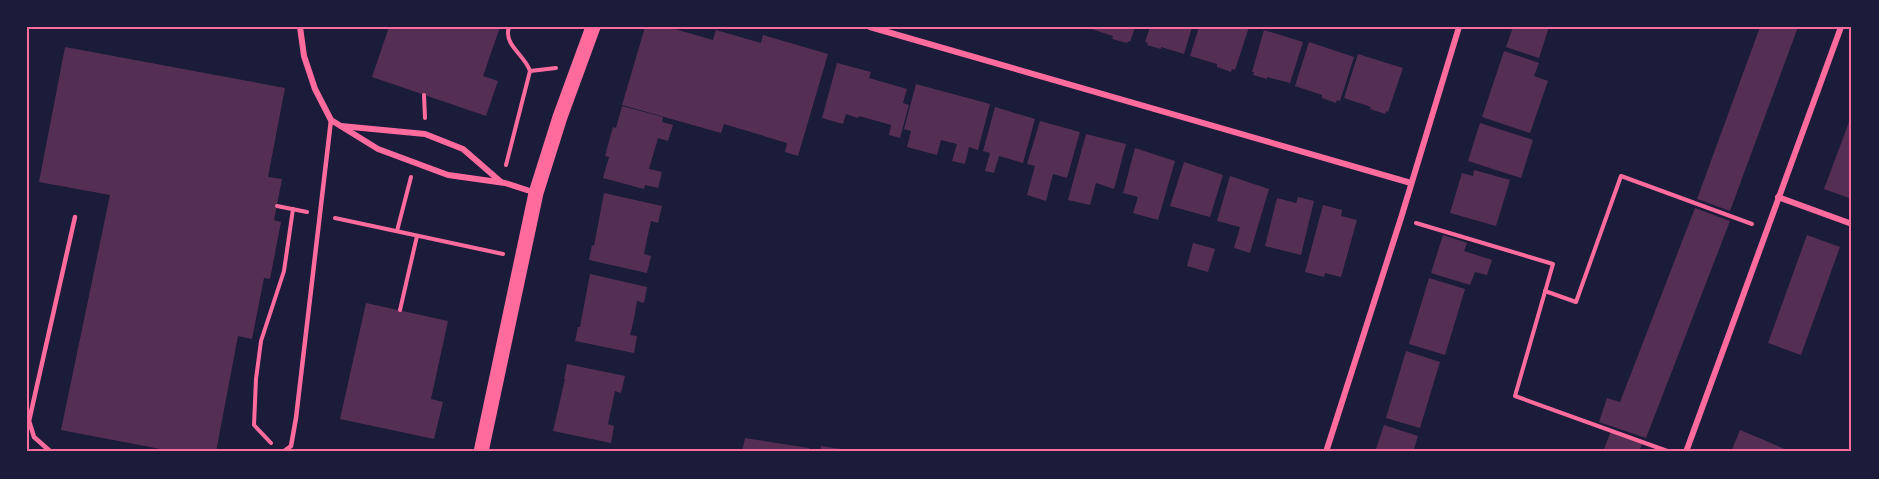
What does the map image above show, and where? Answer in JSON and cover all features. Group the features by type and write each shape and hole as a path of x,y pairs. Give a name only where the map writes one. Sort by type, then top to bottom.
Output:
{"main road":[{"path":"481,452 536,194 560,117 593,27"}],"street":[{"path":"300,27 307,67 330,120 378,149 448,175 502,183 536,194"},
{"path":"870,27 1411,183"},
{"path":"1326,452 1459,27"},
{"path":"1686,452 1841,27"},
{"path":"340,126 425,134 463,149 502,183"},
{"path":"1778,197 1852,224"}],"lane":[{"path":"283,452 291,446 296,418 330,120"},
{"path":"51,452 34,437 29,421 75,217"}],"path":[{"path":"502,183 530,71 508,39 509,27"},
{"path":"1545,291 1576,302 1621,176 1766,230"},
{"path":"277,206 521,258"},
{"path":"274,445 254,425 256,379 261,341 284,272 293,209"},
{"path":"1401,218 1553,264 1515,396 1670,452"},
{"path":"400,310 417,236"}],"building":[{"path":"389,27 500,27 483,76 498,81 486,116 372,77"},
{"path":"645,27 668,27 713,40 716,30 761,43 763,35 828,54 798,156 785,152 787,143 724,124 721,133 622,105"},
{"path":"1085,27 1135,27 1130,42 1127,43"},
{"path":"1150,27 1192,27 1184,54 1147,45 1148,43 1145,42"},
{"path":"1199,27 1249,27 1235,70 1232,69 1231,72 1217,67 1217,64 1190,56"},
{"path":"1513,27 1549,27 1539,58 1506,47"},
{"path":"1760,27 1798,27 1730,211 1697,199"},
{"path":"1264,30 1303,42 1290,83 1253,75"},
{"path":"1309,42 1354,57 1340,101 1337,100 1336,103 1322,98 1322,95 1295,86"},
{"path":"65,47 285,88 268,177 282,179 274,220 281,222 270,279 264,278 252,339 238,336 216,452 176,452 61,430 110,195 39,182"},
{"path":"1504,51 1539,63 1534,76 1548,81 1530,133 1482,117"},
{"path":"1358,54 1403,68 1388,112 1386,111 1385,114 1344,98"},
{"path":"837,63 871,72 869,78 907,89 903,103 909,105 900,138 889,135 891,125 859,116 858,118 846,114 843,124 822,118"},
{"path":"916,84 990,104 978,150 969,147 965,164 952,161 957,144 941,140 937,155 907,147 911,131 904,129"},
{"path":"622,106 663,117 662,122 673,125 668,141 658,138 649,169 662,172 658,188 645,185 644,189 603,178 609,157 605,156"},
{"path":"995,107 1035,119 1023,163 999,156 994,173 985,171 990,153 983,151"},
{"path":"1852,114 1852,199 1824,189"},
{"path":"1040,121 1080,132 1067,178 1053,174 1046,201 1027,195 1035,166 1027,164"},
{"path":"1480,123 1533,140 1521,178 1468,161"},
{"path":"1086,134 1126,144 1114,189 1096,183 1090,205 1068,200"},
{"path":"1135,148 1175,161 1158,220 1133,213 1138,197 1123,193"},
{"path":"1184,162 1223,175 1210,217 1170,206"},
{"path":"1474,170 1510,180 1496,226 1450,213 1462,173 1473,176"},
{"path":"1230,176 1269,189 1250,253 1234,248 1240,227 1217,221"},
{"path":"604,193 662,206 658,223 651,221 644,254 651,256 647,273 589,260 592,245 594,246"},
{"path":"1298,197 1314,201 1301,255 1265,246 1277,198 1296,203"},
{"path":"1323,205 1342,210 1341,216 1357,220 1341,277 1325,273 1324,277 1305,272"},
{"path":"1695,208 1730,221 1646,438 1599,422 1607,398 1620,402"},
{"path":"1443,235 1467,243 1464,251 1492,260 1487,275 1475,272 1470,285 1431,273"},
{"path":"1807,235 1840,247 1801,355 1768,343"},
{"path":"1193,243 1215,249 1208,272 1187,266"},
{"path":"590,274 647,287 644,303 637,301 630,335 637,336 634,353 575,341 578,327 580,327"},
{"path":"1429,278 1465,289 1445,355 1409,344"},
{"path":"366,303 448,321 431,399 443,402 434,439 340,419"},
{"path":"1406,351 1440,362 1420,428 1386,418"},
{"path":"567,364 625,376 621,393 615,391 608,424 614,426 611,443 553,431"},
{"path":"1384,425 1418,436 1413,452 1375,452"},
{"path":"1740,430 1764,440 1791,452 1731,452"},
{"path":"1611,431 1642,444 1639,452 1603,452"},
{"path":"745,438 809,448 808,452 742,452"},
{"path":"821,446 853,451 853,452 820,452"}]}
